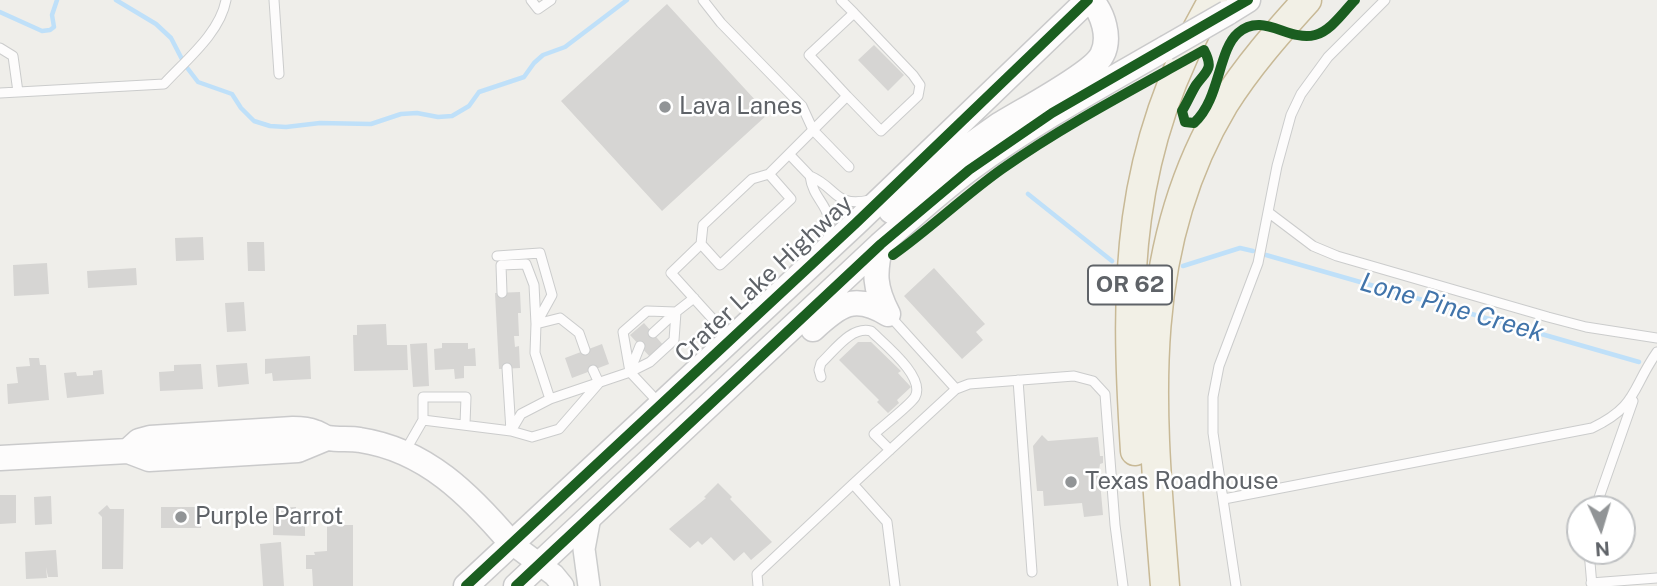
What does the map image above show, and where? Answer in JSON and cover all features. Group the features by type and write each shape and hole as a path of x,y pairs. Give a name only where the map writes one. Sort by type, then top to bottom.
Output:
{"highway":[{"name":"OR 62","path":"1165,586 1152,377 1163,264 1179,204 1225,103 1261,51 1306,1"},
{"name":"OR 62","path":"1145,586 1129,342 1129,292 1134,229 1149,152 1181,61 1230,4"}],"main road":[{"path":"1059,29 1060,0"},
{"path":"848,274 871,231 902,201 952,159 998,126 1090,70 1102,55 1106,35 1099,9 1089,0"},
{"name":"Crater Lake Highway","path":"466,586 882,198 1089,0"},
{"path":"530,577 848,274 969,170 1052,113 1166,48 1230,4"},
{"path":"881,244 875,267 876,286 888,314"},
{"path":"723,392 774,366 833,310 859,302 877,307 888,314"},
{"path":"0,458 128,451 139,441 161,437 311,430 327,438 360,440 404,453 444,475 472,499 511,543"}],"street":[{"path":"589,586 584,549 590,517"},
{"path":"511,543 530,577 554,575 563,586"}],"lane":[{"path":"0,93 164,84 214,29 225,8 226,0"},
{"path":"274,0 279,74"},
{"path":"531,0 538,9 551,0"},
{"path":"703,0 721,23 802,106 813,130 849,167"},
{"path":"841,0 854,13 913,75 920,85 918,96 881,131 808,55 854,13"},
{"path":"1236,586 1213,433 1216,380 1223,353 1252,280 1283,138 1301,94 1328,57 1385,0"},
{"path":"0,48 13,56 18,92"},
{"path":"730,339 671,273 701,244 703,225 752,180 769,174 847,96"},
{"path":"789,154 810,176 820,180 841,200 854,204 882,198"},
{"path":"701,244 720,265 791,199 769,174"},
{"path":"810,176 811,187 829,215 831,223 823,252"},
{"path":"1268,212 1313,246 1337,256 1548,317 1596,329 1657,338"},
{"path":"497,256 540,253 552,295 536,324"},
{"path":"502,293 500,265 526,264 534,285 535,353 550,399"},
{"path":"653,333 694,298"},
{"path":"660,404 630,372 622,332 647,311 676,312"},
{"path":"511,431 522,414 550,399 630,372 650,362 674,340 676,312"},
{"path":"888,314 956,389"},
{"path":"536,324 560,318 579,333 586,350"},
{"path":"821,377 821,363 856,331 864,329 872,331 911,372 917,386 915,397 874,434 890,450"},
{"path":"630,372 640,346"},
{"path":"1600,495 1636,393 1657,352"},
{"path":"507,368 511,431"},
{"path":"593,370 598,383"},
{"path":"758,586 757,574 956,389 969,384 1074,376 1093,382 1105,394 1123,586"},
{"path":"1018,380 1032,572"},
{"path":"423,420 511,431 532,437 559,429 598,383"},
{"path":"1224,499 1592,428 1610,419 1636,393"},
{"path":"404,453 423,420 423,397 466,397 465,424"},
{"path":"853,484 887,522 895,586"},
{"path":"1590,565 1592,584 1657,578"}],"building":[{"name":"Lava Lanes","path":"667,4 768,114 662,211 561,101"},
{"path":"874,45 904,75 888,91 858,60"},
{"path":"203,237 204,260 176,261 175,238"},
{"path":"247,242 264,242 265,271 248,271"},
{"path":"47,263 49,294 14,296 13,265"},
{"path":"136,268 137,285 88,288 87,271"},
{"path":"934,268 985,324 976,332 983,340 962,359 904,296"},
{"path":"520,292 519,336 514,336 515,347 519,346 520,368 499,369 495,293"},
{"path":"244,302 246,331 227,332 225,303"},
{"path":"644,323 664,346 651,358 630,335"},
{"path":"386,324 387,345 407,345 408,370 354,371 353,335 357,335 357,325"},
{"path":"858,342 871,342 901,371 898,373 911,387 888,413 877,402 879,400 839,360"},
{"path":"427,343 429,386 413,387 410,344"},
{"path":"442,343 468,343 468,349 475,348 476,366 464,366 464,378 455,379 454,369 435,370 434,349 442,348"},
{"path":"602,344 609,364 572,378 565,358"},
{"path":"310,356 311,379 273,381 272,373 265,374 265,359"},
{"path":"29,358 39,358 40,365 46,365 49,400 8,404 7,384 18,383 16,367 30,366"},
{"path":"247,363 249,384 218,387 216,365"},
{"path":"201,364 203,389 160,391 159,372 174,371 174,365"},
{"path":"102,370 104,394 67,398 64,373 93,375 93,371"},
{"name":"Texas Roadhouse","path":"1042,435 1048,441 1098,437 1100,456 1103,456 1099,470 1103,515 1084,517 1082,503 1044,506 1043,491 1037,491 1033,446"},
{"path":"718,483 772,542 751,560 744,552 734,561 711,537 702,545 698,541 690,548 669,529 706,498 704,497"},
{"path":"0,495 16,495 16,523 0,524"},
{"path":"51,496 52,524 35,525 34,497"},
{"path":"107,505 110,509 124,509 123,569 102,569 102,517 98,513"},
{"name":"Purple Parrot","path":"161,507 201,507 201,528 161,528"},
{"path":"296,507 296,510 305,510 305,536 273,535 273,508"},
{"path":"327,525 353,525 353,586 313,586 312,569 306,569 306,555 327,551"},
{"path":"281,542 284,586 263,586 260,544"},
{"path":"56,550 58,577 48,577 46,567 47,578 26,579 25,552"}],"waterway":[{"name":"Lone Pine Creek","path":"0,12 42,31 50,30 54,27 52,15 57,0"},
{"name":"Lone Pine Creek","path":"116,0 156,24 171,38 185,65 198,82 232,94 254,121 286,127 320,123 371,124 401,114 452,116 469,106 479,92 524,77 543,55 565,47 627,0"},
{"name":"Lone Pine Creek","path":"1028,194 1112,261"},
{"name":"Lone Pine Creek","path":"1183,266 1240,248 1253,251"},
{"name":"Lone Pine Creek","path":"1266,255 1639,362"}],"cycle path":[{"path":"466,586 856,223 1088,0"},
{"path":"516,586 881,244 969,170 1052,113 1248,0"},
{"path":"893,255 988,179 1026,153 1204,50 1209,61 1208,69 1182,111 1185,122 1194,123 1209,102 1226,51 1238,33 1257,25 1295,35 1315,35 1332,25 1355,0"}],"place":[{"name":"Lava Lanes","path":"665,107"},
{"name":"Texas Roadhouse","path":"1071,482"},
{"name":"Purple Parrot","path":"181,517"}]}
